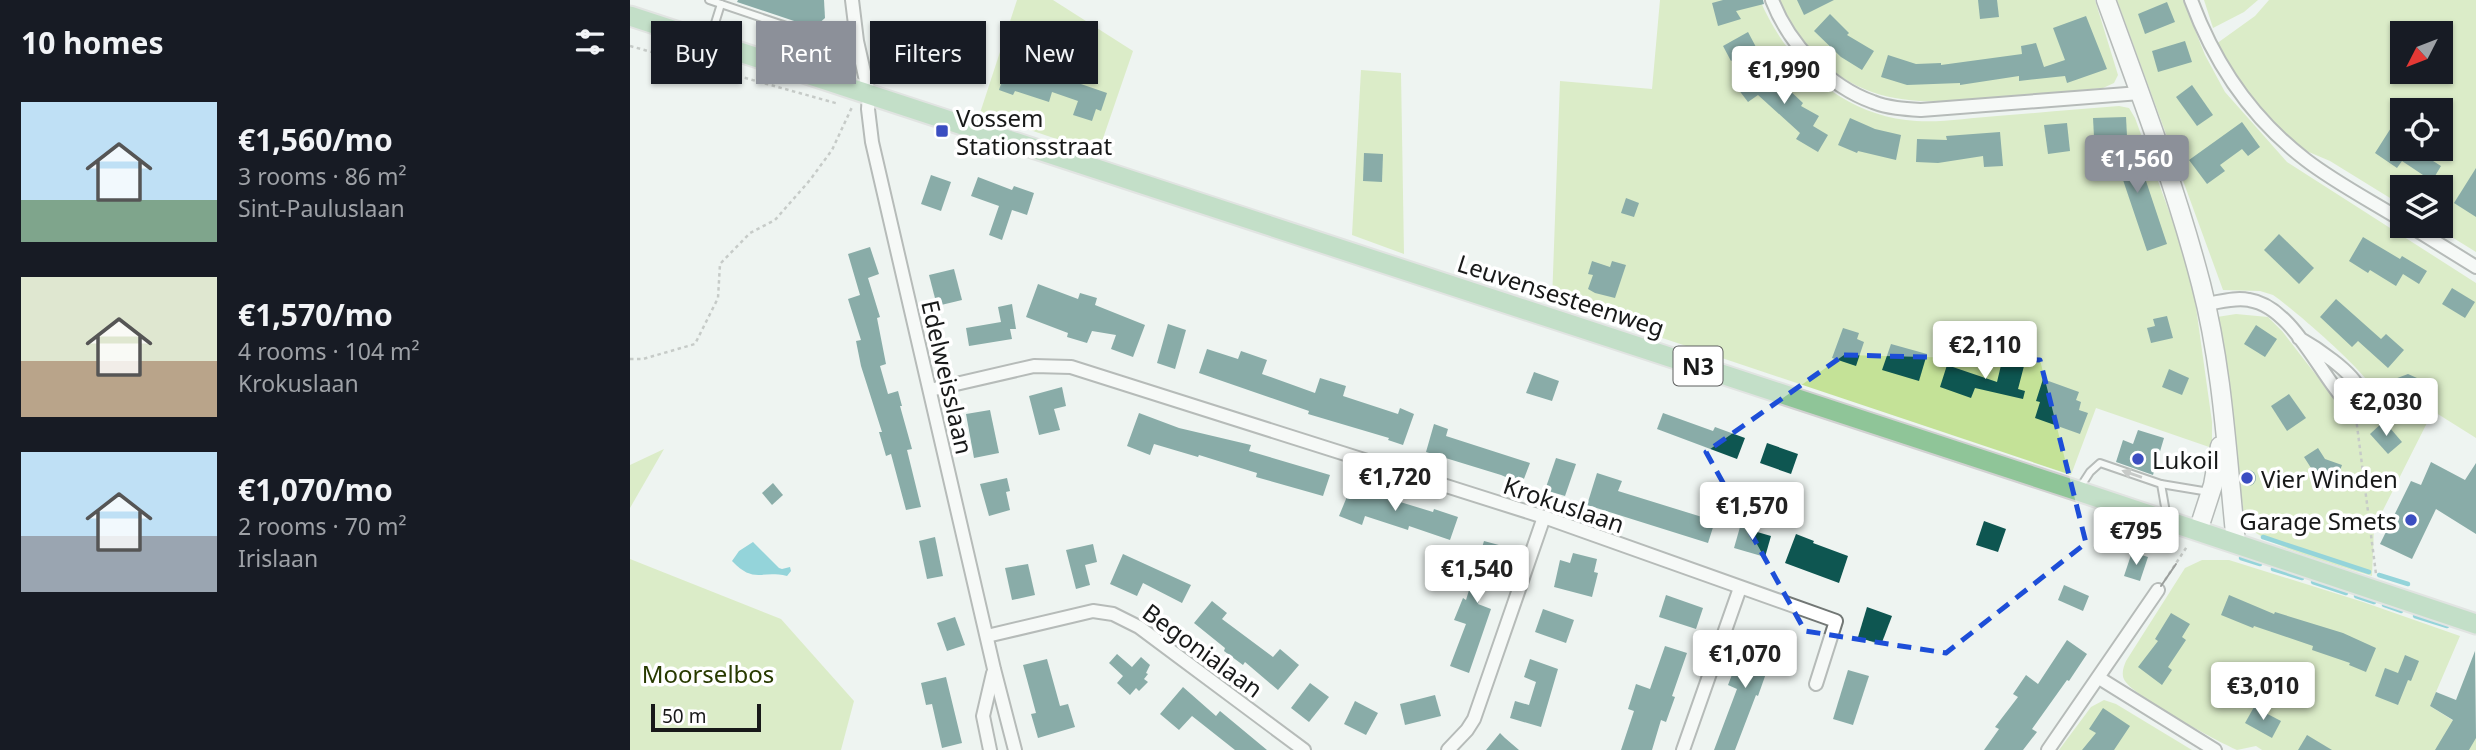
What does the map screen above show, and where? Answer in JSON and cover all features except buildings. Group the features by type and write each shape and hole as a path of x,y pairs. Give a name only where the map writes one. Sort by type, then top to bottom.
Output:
{"main road":[{"name":"Leuvensesteenweg","path":"630,16 651,23"},
{"name":"Leuvensesteenweg","path":"742,54 862,99 2078,491 2476,624"}],"street":[{"name":"Edelweisslaan","path":"852,0 862,99 868,109 872,142 1015,750"},
{"path":"1772,0 1785,28 1826,74 1856,95 1887,107 1921,110 2140,93"},
{"path":"2106,0 2186,232 2206,304 2224,422 2236,543"},
{"path":"2191,0 2223,71 2243,99 2274,132 2308,161 2390,213"},
{"path":"2429,238 2476,267"},
{"path":"2206,304 2237,299 2256,301 2275,312 2299,338 2342,397 2353,396"},
{"name":"Krokuslaan","path":"930,390 1034,366 1071,367 1544,517 1836,621 1816,684"},
{"path":"2198,531 2211,492 2224,422"},
{"path":"1448,750 1474,719 1544,517"},
{"path":"1683,750 1740,588"},
{"path":"2048,750 2158,590"},
{"name":"Begonialaan","path":"987,636 1086,612 1113,614 1139,627 1304,750"},
{"name":"Edelweisslaan","path":"990,750 984,726 984,711 994,669"},
{"path":"2099,678 2215,750"},
{"path":"984,726 988,720 996,717 1009,724"}],"lane":[{"path":"709,0 840,44 857,41"},
{"path":"716,21 721,4"},
{"path":"2078,491 2090,472 2100,463 2161,484 2211,492"},
{"path":"2161,484 2167,520"}],"path":[{"path":"630,46 819,100 838,104 862,99"},
{"path":"630,359 643,359 695,344 718,298 720,264 750,233 775,220 810,180 832,150 862,99"},
{"path":"2353,396 2378,591"},
{"path":"2158,590 2180,557"}],"highlighted area":[{"path":"1844,355 2040,360 2086,543 1946,653 1805,631 1706,452"}],"green space":[{"path":"1017,0 1053,0 1086,21 1010,21"},
{"path":"1660,0 1760,0 1784,43 1799,62 1836,94 1881,115 1928,121 2119,106 2129,108 2181,244 2194,293 2212,422 2212,448 2096,408 2071,475 1552,301 1560,81 1652,89"},
{"path":"1780,0 2095,0 2118,75 2114,83 2103,88 1976,99 1926,101 1878,94 1835,72 1814,54 1794,29"},
{"path":"2117,0 2183,0 2205,55 2225,92 2287,162 2390,228 2390,238 2406,238 2476,283 2476,438 2433,411 2374,528 2372,576 2283,547 2253,531 2245,522 2217,317 2236,314 2268,317 2344,411 2359,412 2371,397 2372,388 2343,355 2273,295 2260,291 2223,290"},
{"path":"2204,0 2258,0 2244,12 2213,28"},
{"path":"2269,0 2476,0 2476,252 2453,238 2453,175 2390,175 2390,198 2330,161 2304,150 2245,91 2216,44 2255,16"},
{"path":"1098,29 1133,51 1098,153 980,113 1000,52 1000,84 1098,84"},
{"path":"1361,70 1401,73 1404,254 1352,235"},
{"path":"664,449 630,508 630,465"},
{"name":"Moorselbos","path":"630,559 781,619 854,701 841,750 630,750"},
{"path":"2202,560 2229,560 2460,636 2430,706 2476,735 2476,750 2262,750 2256,746 2237,750 2144,697 2124,679 2126,661 2185,568"},
{"path":"2104,700 2116,704 2192,750 2059,750 2091,707"}],"water":[{"path":"753,542 779,568 790,567 791,571 787,576 752,574 732,561 739,551"}],"waterway":[{"path":"2263,537 2369,572"},
{"path":"2241,558 2260,564"},
{"path":"2273,569 2302,578"},
{"path":"2379,575 2408,584"},
{"path":"2313,582 2346,593"},
{"path":"2356,596 2374,602"},
{"path":"2384,605 2401,611"},
{"path":"2415,616 2447,626"}],"tram line":[{"path":"2161,586 2176,564"}],"place":[{"name":"Vossem Stationsstraat","path":"942,131"},
{"name":"Lukoil","path":"2138,459"},
{"name":"Vier Winden","path":"2247,478"},
{"name":"Garage Smets","path":"2411,520"}]}
